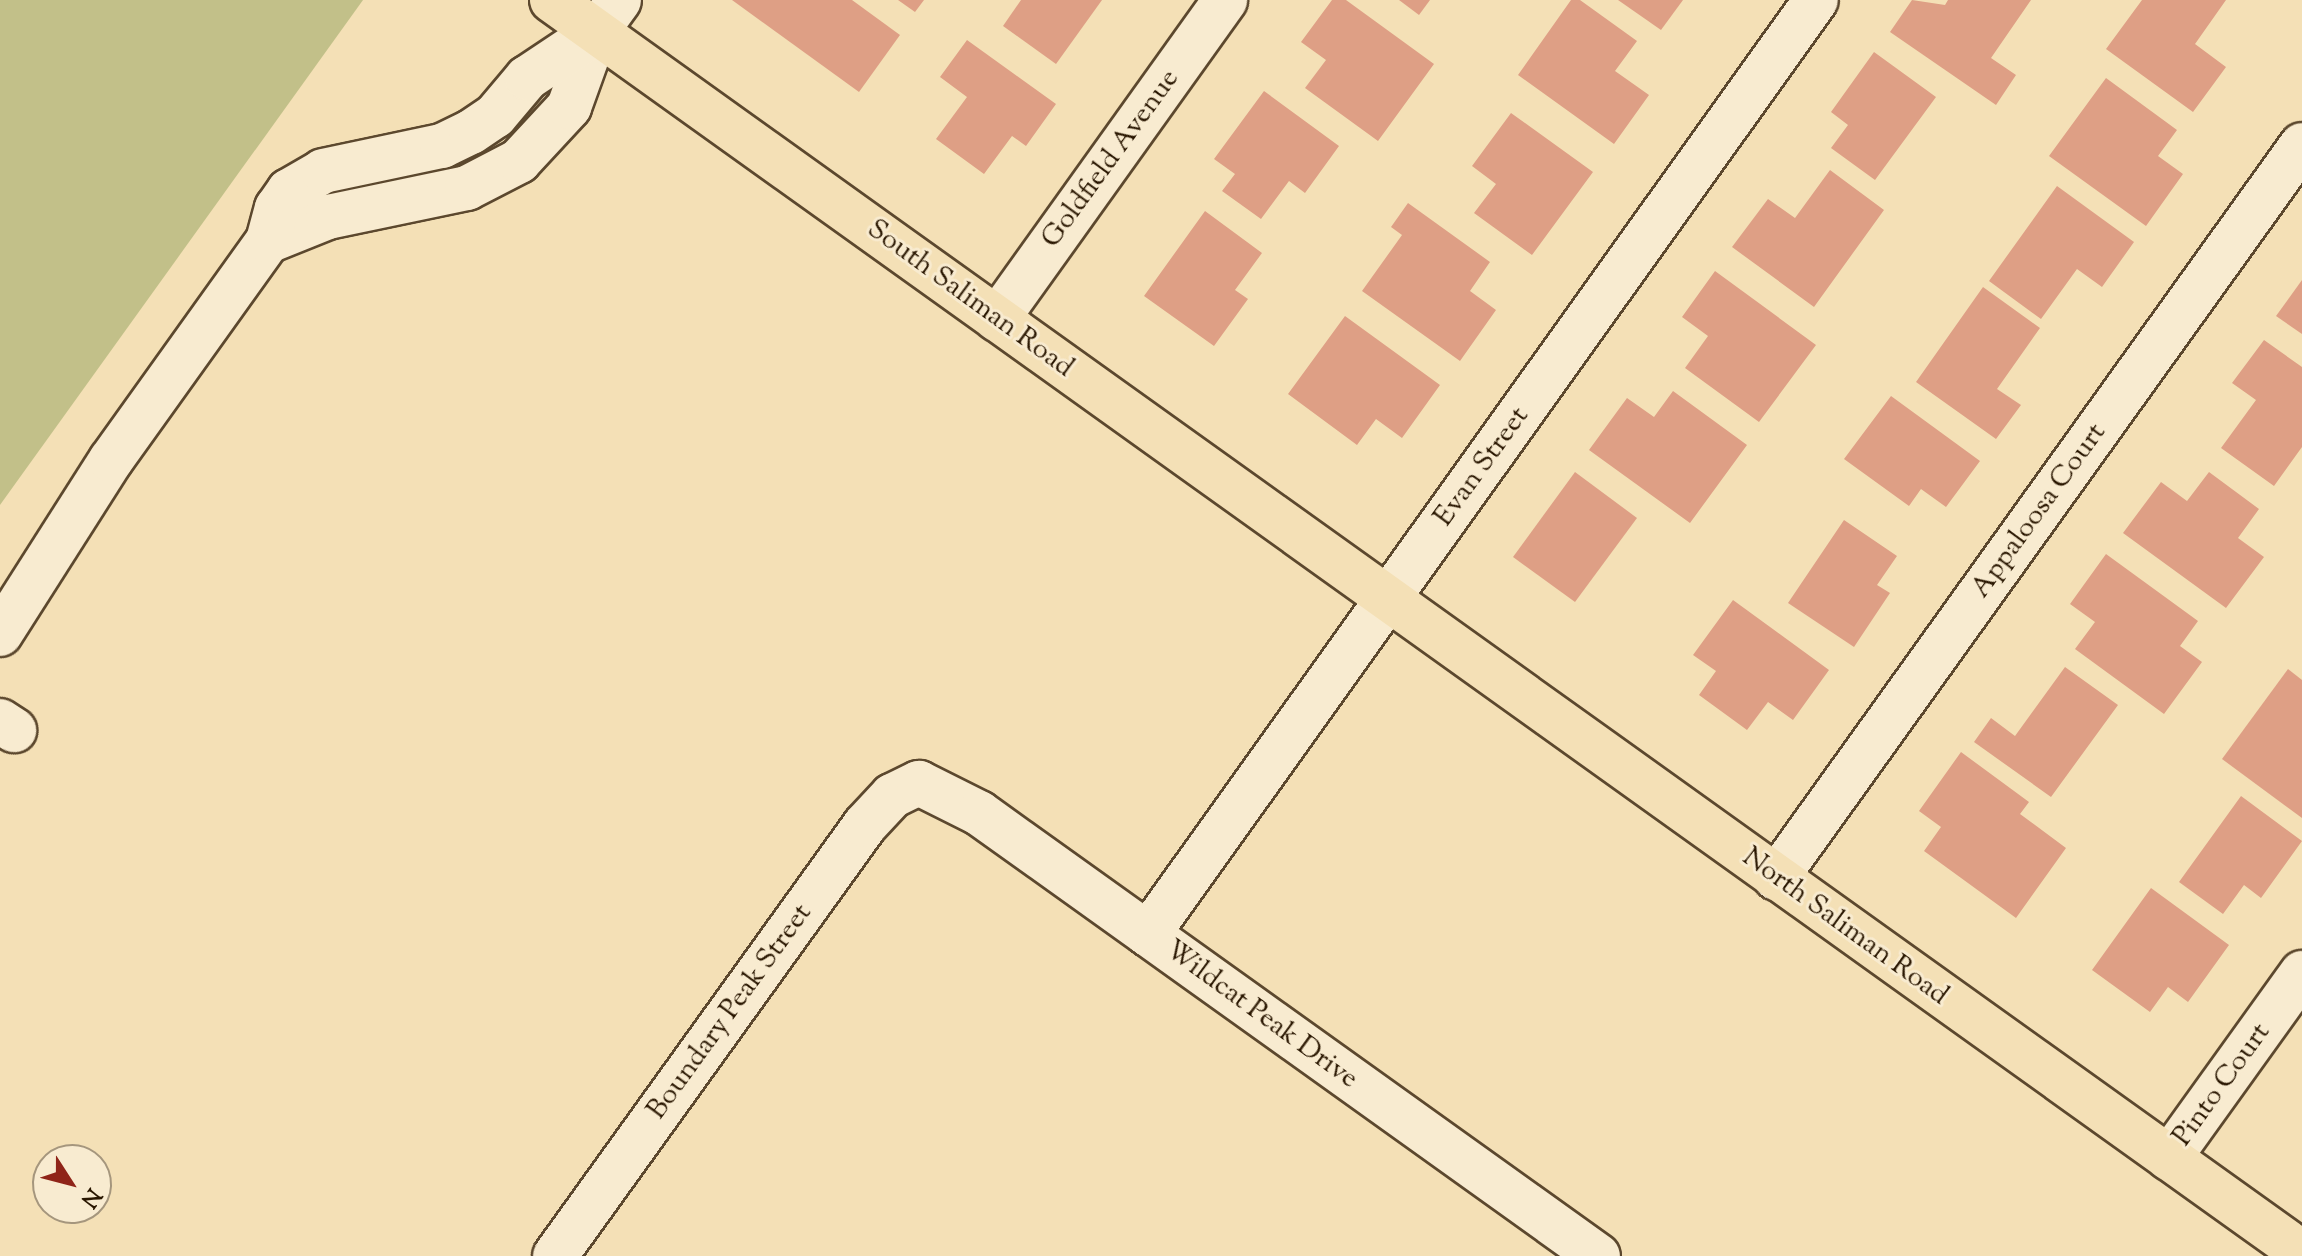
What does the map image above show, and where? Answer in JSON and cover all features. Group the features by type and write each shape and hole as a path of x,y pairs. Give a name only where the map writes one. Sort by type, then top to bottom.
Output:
{"main road":[{"name":"South Saliman Road","path":"552,0 608,16 997,319 1388,598"},
{"name":"North Saliman Road","path":"1388,598 2302,1253"}],"street":[{"name":"Goldfield Avenue","path":"997,319 1225,0"},
{"name":"Evan Street","path":"1148,934 1816,0"},
{"path":"0,634 111,460 268,241 277,208 298,183 377,159 442,146 483,126 527,78 608,16"},
{"path":"268,241 328,217 467,188 533,150 569,107 608,16"},
{"name":"Appaloosa Court","path":"1776,878 2302,145"},
{"path":"377,159 384,204"},
{"name":"Wildcat Peak Drive","path":"919,783 979,813 1598,1256"},
{"name":"Boundary Peak Street","path":"555,1256 865,825 892,796 919,783"},
{"name":"Pinto Court","path":"2169,1158 2302,973"}],"shaded area":[{"path":"0,0 363,0 0,505"}],"building":[{"path":"732,0 852,0 900,35 859,92"},
{"path":"898,0 924,0 915,12"},
{"path":"1021,0 1102,0 1056,64 1003,26"},
{"path":"1332,0 1346,0 1434,64 1378,141 1305,88 1326,60 1301,42"},
{"path":"1399,0 1430,0 1419,15"},
{"path":"1571,0 1580,0 1637,41 1615,71 1649,95 1614,144 1518,75"},
{"path":"1618,0 1683,0 1661,30"},
{"path":"1912,0 1945,5 1948,0 2031,0 1991,58 2016,75 1996,105 1890,32"},
{"path":"2142,0 2226,0 2195,44 2226,67 2193,112 2106,49"},
{"path":"967,40 1056,104 1026,146 1012,136 984,174 936,139 967,97 940,77"},
{"path":"1874,52 1936,97 1875,180 1831,148 1848,125 1831,112"},
{"path":"2106,78 2177,130 2158,156 2183,174 2146,226 2049,156"},
{"path":"1264,91 1339,146 1305,193 1289,181 1261,219 1222,191 1235,174 1214,159"},
{"path":"1511,113 1593,172 1532,255 1474,213 1496,184 1472,166"},
{"path":"1830,170 1884,210 1814,307 1732,247 1768,199 1795,218"},
{"path":"2057,186 2134,242 2102,287 2077,269 2041,319 1989,281"},
{"path":"1408,203 1490,262 1470,291 1496,310 1460,361 1362,291 1402,235 1391,227"},
{"path":"1205,211 1262,253 1235,290 1248,299 1214,346 1144,296"},
{"path":"1715,271 1816,345 1759,422 1685,368 1708,336 1682,317"},
{"path":"2302,280 2302,334 2276,316"},
{"path":"1983,287 2040,328 1997,389 2021,405 1996,439 1916,382"},
{"path":"1345,316 1440,385 1402,438 1376,419 1357,445 1288,394"},
{"path":"2264,340 2302,367 2302,447 2274,486 2221,448 2256,400 2232,383"},
{"path":"1673,391 1747,445 1690,523 1589,450 1627,398 1654,417"},
{"path":"1891,396 1980,461 1946,507 1921,489 1909,506 1844,459"},
{"path":"1575,472 1637,518 1575,602 1513,557"},
{"path":"2209,472 2259,509 2238,538 2264,557 2226,608 2123,533 2161,482 2187,501"},
{"path":"1844,520 1897,556 1877,585 1890,593 1854,647 1788,603"},
{"path":"2106,554 2198,621 2180,646 2202,662 2164,714 2075,649 2095,622 2070,604"},
{"path":"1733,600 1829,670 1793,720 1768,702 1747,730 1699,695 1716,671 1693,655"},
{"path":"2065,667 2118,705 2051,797 1974,742 1991,718 2015,736"},
{"path":"2288,669 2302,680 2302,818 2222,759"},
{"path":"1961,752 2029,802 2020,814 2066,848 2016,918 1924,851 1941,827 1919,811"},
{"path":"2241,796 2302,841 2261,898 2244,885 2223,914 2179,882"},
{"path":"2151,888 2229,945 2188,1002 2168,987 2150,1012 2092,970"}]}
